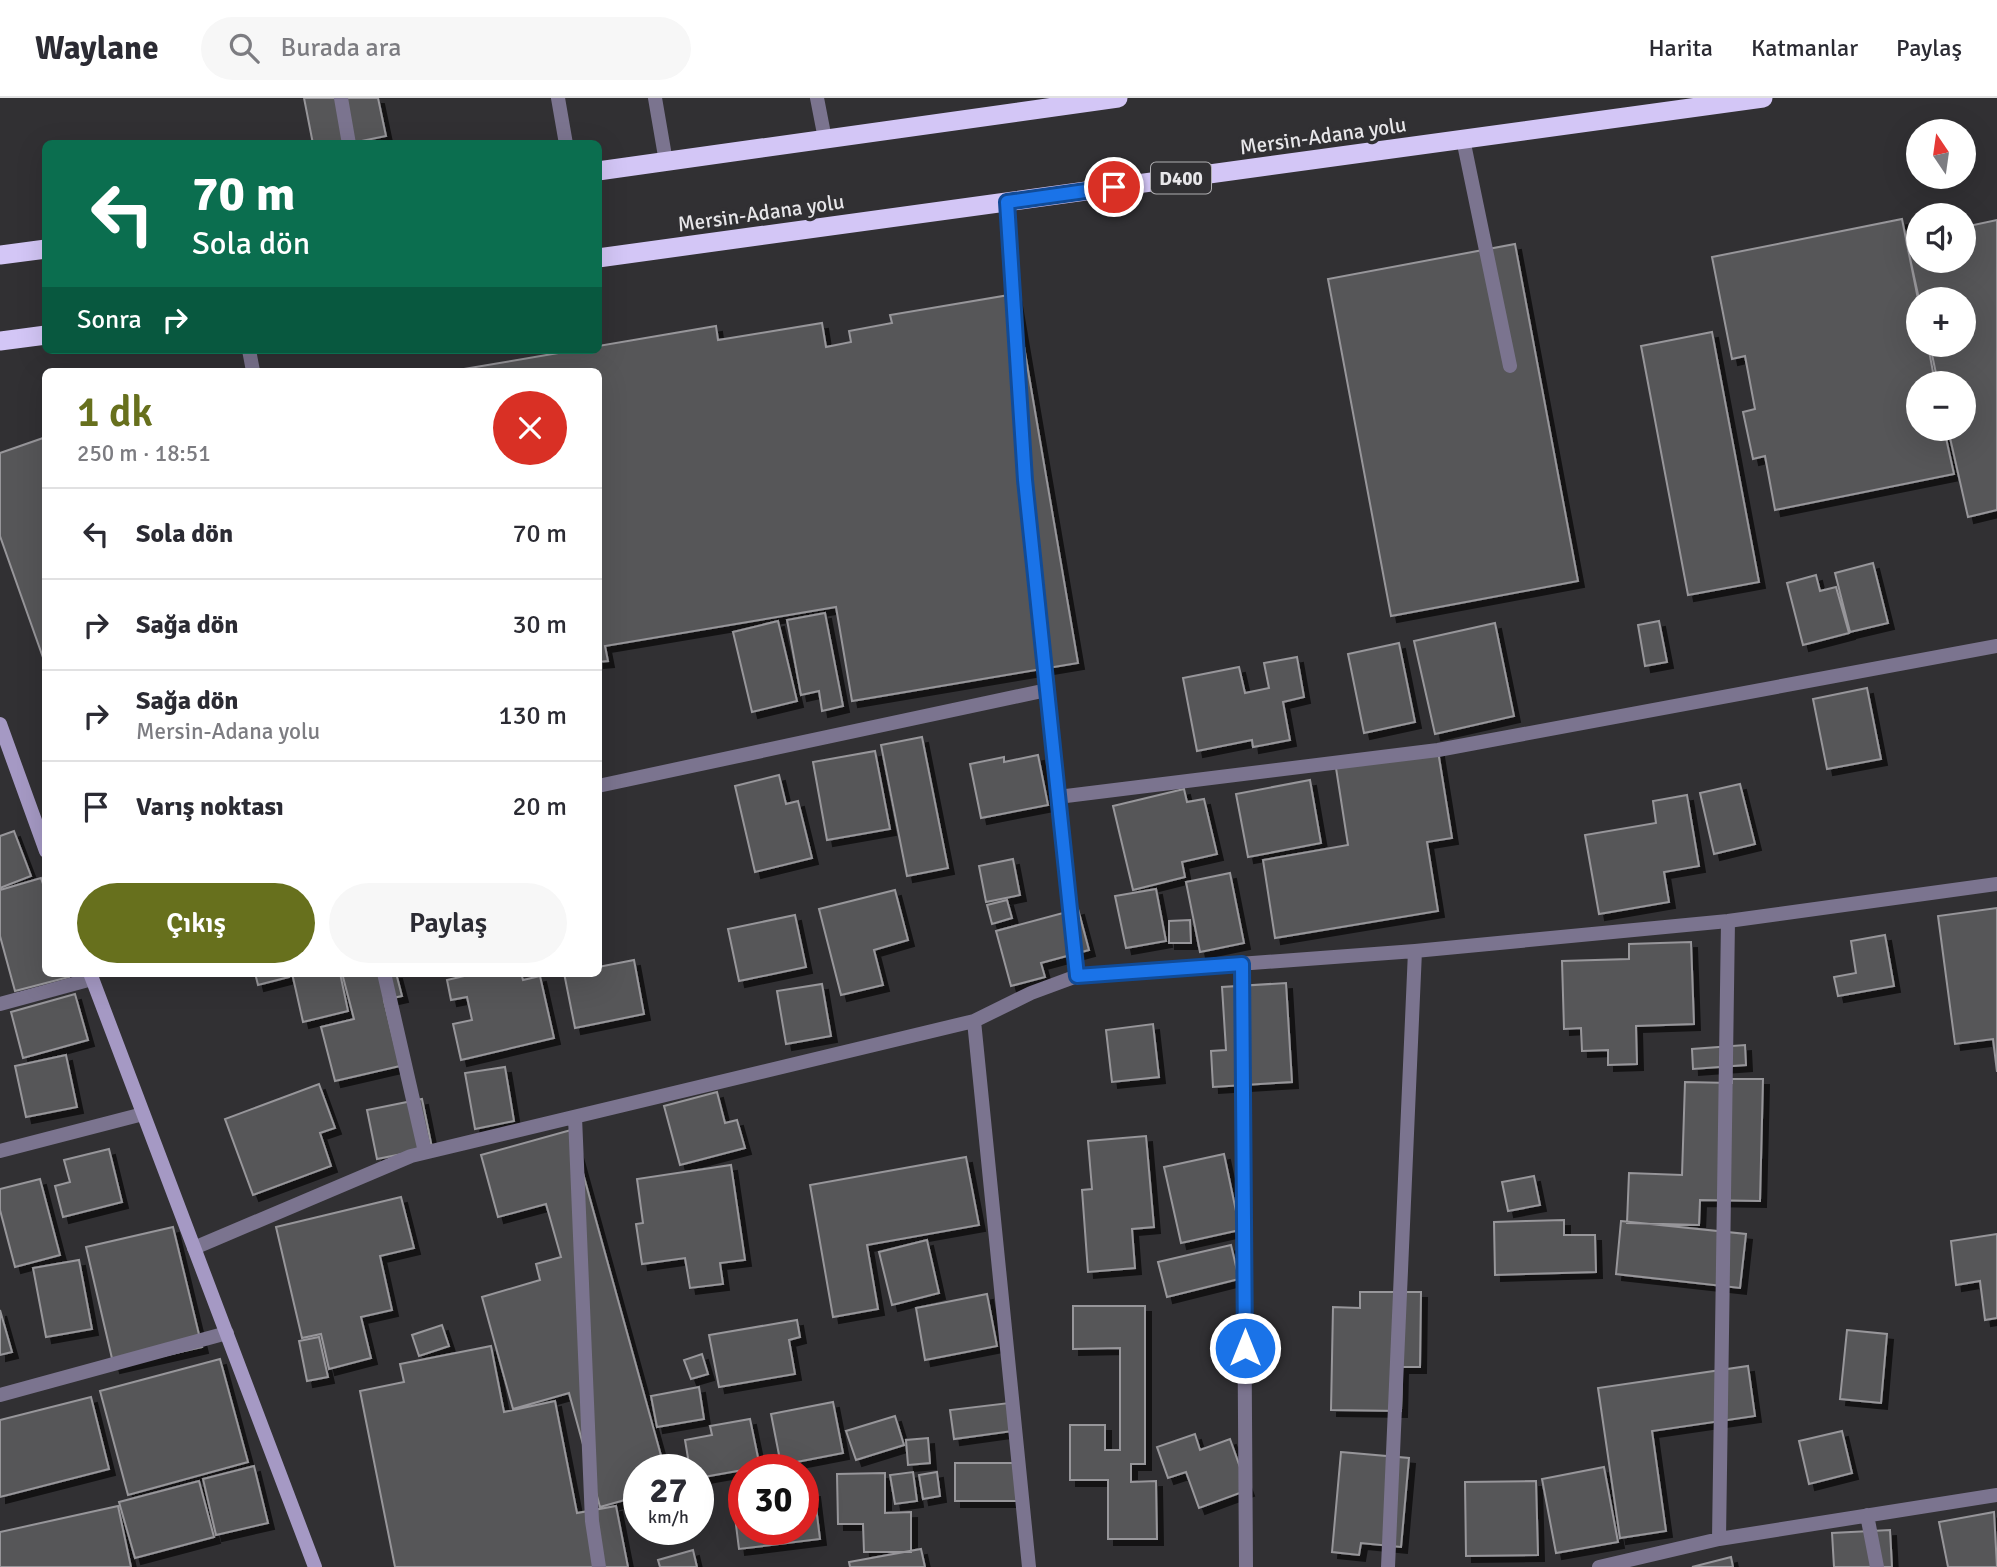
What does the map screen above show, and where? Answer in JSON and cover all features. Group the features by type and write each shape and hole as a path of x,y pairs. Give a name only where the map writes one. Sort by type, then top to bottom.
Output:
{"highway":[{"path":"602,170 1116,98"},
{"name":"Mersin-Adana yolu","path":"602,257 1763,98"},
{"path":"0,256 42,250"},
{"path":"0,341 42,336"}],"main road":[{"path":"0,724 42,840"},
{"path":"91,977 315,1567"}],"street":[{"path":"341,98 348,140"},
{"path":"558,98 565,140"},
{"path":"654,98 666,162"},
{"path":"817,98 825,139"},
{"path":"1463,139 1510,366"},
{"path":"1007,202 1025,480 1077,976"},
{"path":"1058,797 1438,750 1997,646"},
{"path":"602,785 1047,690"},
{"path":"194,1248 425,1152 974,1021 1031,993 1077,976 1415,951 1728,920 1997,884"},
{"path":"1719,1539 1728,920"},
{"path":"1388,1567 1415,951"},
{"path":"1242,964 1246,1567"},
{"path":"0,1004 88,977"},
{"path":"385,977 425,1152"},
{"path":"974,1021 1029,1567"},
{"path":"0,1152 143,1114"},
{"path":"575,1117 592,1521 599,1567"},
{"path":"0,1395 227,1334"},
{"path":"1599,1567 1719,1539 1997,1495"},
{"path":"1867,1515 1877,1567"}],"building":[{"path":"304,98 378,98 386,136 366,140 312,140"},
{"path":"1902,219 1906,239 1906,273 1913,273 1916,287 1906,287 1906,357 1930,357 1933,371 1906,371 1906,441 1947,441 1954,474 1775,510 1765,456 1753,459 1743,412 1755,409 1745,356 1732,359 1712,257"},
{"path":"1997,220 1997,510 1968,517 1951,441 1976,441 1976,371 1935,371 1933,357 1976,357 1976,287 1916,287 1913,273 1976,273 1976,224"},
{"path":"1515,244 1578,581 1391,616 1328,279"},
{"path":"1015,294 1078,663 852,701 836,607 605,646 608,661 602,662 602,368 470,368 552,354 602,354 602,345 716,326 718,340 822,323 826,347 851,342 849,331 892,323 890,315"},
{"path":"1712,332 1759,582 1688,595 1641,346"},
{"path":"42,438 42,655 0,536 0,453"},
{"path":"1873,563 1888,623 1850,632 1835,573"},
{"path":"1816,575 1820,591 1836,587 1849,633 1803,645 1787,583"},
{"path":"825,613 843,706 822,711 819,691 801,695 787,620"},
{"path":"778,621 797,701 752,712 733,632"},
{"path":"1659,621 1667,662 1645,666 1638,625"},
{"path":"1495,623 1514,716 1435,734 1414,641"},
{"path":"1399,643 1415,722 1364,733 1348,654"},
{"path":"1297,657 1304,697 1283,702 1290,740 1253,747 1252,740 1197,751 1183,678 1239,667 1245,693 1269,688 1264,663"},
{"path":"1867,688 1881,759 1827,769 1813,699"},
{"path":"922,737 948,868 907,876 881,745"},
{"path":"875,751 890,829 827,840 813,762"},
{"path":"1438,751 1452,838 1427,842 1438,911 1275,938 1263,860 1348,845 1336,768"},
{"path":"1038,755 1048,805 981,818 970,764 1004,757 1004,762"},
{"path":"779,775 786,804 798,801 812,858 755,872 735,786"},
{"path":"1310,780 1321,843 1248,857 1236,794"},
{"path":"1740,784 1755,844 1714,854 1700,793"},
{"path":"1184,789 1187,802 1204,799 1217,854 1182,862 1185,877 1133,890 1113,806"},
{"path":"1687,795 1699,866 1664,872 1669,902 1599,914 1585,835 1656,823 1653,801"},
{"path":"14,831 31,876 0,888 0,836"},
{"path":"1013,859 1020,895 986,902 979,866"},
{"path":"1230,873 1244,943 1200,952 1186,882"},
{"path":"41,878 42,977 69,977 15,991 0,936 0,890"},
{"path":"1156,889 1166,941 1126,948 1115,896"},
{"path":"895,890 908,940 874,950 883,985 841,995 819,909"},
{"path":"1007,900 1012,918 992,924 987,905"},
{"path":"1997,908 1997,1072 1993,1039 1955,1044 1938,916"},
{"path":"1078,909 1089,950 1041,963 1045,977 1011,986 996,931"},
{"path":"795,915 806,967 739,981 728,929"},
{"path":"1190,920 1191,943 1169,943 1169,921"},
{"path":"1885,935 1894,986 1838,996 1834,977 1856,973 1851,941"},
{"path":"1691,942 1694,1024 1636,1026 1637,1064 1608,1065 1608,1050 1582,1051 1581,1028 1564,1029 1562,961 1629,959 1629,944"},
{"path":"634,960 644,1014 575,1028 565,977 602,977 602,966"},
{"path":"256,977 289,977 258,985"},
{"path":"293,977 341,977 348,1011 303,1022"},
{"path":"343,977 397,977 402,996 384,1000 400,1066 335,1081 321,1027 354,1019"},
{"path":"460,977 522,977 523,980 540,977 554,1038 461,1060 453,1024 472,1020 467,997 451,1000 447,980"},
{"path":"1286,983 1292,1082 1213,1087 1211,1051 1226,1050 1222,987"},
{"path":"822,984 831,1036 786,1044 777,991"},
{"path":"75,994 88,1040 23,1058 11,1012"},
{"path":"1153,1024 1159,1077 1112,1082 1106,1030"},
{"path":"1745,1045 1746,1065 1693,1069 1692,1049"},
{"path":"66,1055 77,1107 26,1117 15,1066"},
{"path":"505,1067 514,1121 475,1129 465,1073"},
{"path":"1732,1079 1763,1079 1760,1201 1700,1200 1699,1225 1627,1223 1629,1173 1682,1175 1685,1082 1732,1083"},
{"path":"319,1084 335,1128 320,1133 331,1166 253,1195 225,1119"},
{"path":"717,1092 725,1123 737,1120 745,1148 680,1165 664,1106"},
{"path":"422,1099 432,1148 377,1159 367,1110"},
{"path":"571,1130 661,1454 623,1454 623,1501 600,1507 569,1393 513,1409 482,1297 540,1280 536,1264 561,1257 546,1204 498,1217 481,1155"},
{"path":"1146,1136 1154,1227 1132,1229 1135,1268 1088,1272 1082,1190 1092,1189 1088,1141"},
{"path":"109,1149 122,1202 63,1217 55,1186 70,1182 64,1160"},
{"path":"1224,1154 1240,1230 1181,1243 1164,1167"},
{"path":"966,1157 979,1225 867,1245 878,1309 833,1317 810,1185"},
{"path":"731,1165 745,1260 720,1263 723,1284 690,1288 685,1258 642,1264 636,1224 643,1223 637,1179"},
{"path":"1534,1176 1540,1205 1508,1211 1502,1182"},
{"path":"40,1179 60,1255 15,1267 0,1210 0,1189"},
{"path":"401,1197 414,1248 380,1256 392,1310 361,1317 371,1358 329,1369 321,1334 302,1338 276,1227"},
{"path":"1564,1220 1564,1235 1595,1235 1596,1272 1495,1275 1494,1222"},
{"path":"1621,1221 1746,1234 1740,1288 1616,1274"},
{"path":"173,1227 202,1347 114,1367 86,1247"},
{"path":"1997,1234 1997,1318 1985,1320 1980,1281 1956,1285 1951,1241"},
{"path":"927,1240 939,1293 892,1305 879,1252"},
{"path":"1231,1245 1239,1279 1167,1297 1158,1262"},
{"path":"79,1260 92,1329 46,1337 33,1268"},
{"path":"1360,1292 1421,1292 1420,1367 1402,1367 1401,1411 1331,1410 1333,1307 1360,1308"},
{"path":"987,1294 997,1346 925,1360 916,1308"},
{"path":"1073,1306 1145,1306 1145,1464 1131,1464 1131,1482 1156,1481 1157,1539 1108,1539 1108,1480 1070,1480 1070,1425 1105,1425 1105,1450 1120,1450 1120,1348 1073,1349"},
{"path":"0,1310 12,1352 0,1355"},
{"path":"797,1320 800,1337 789,1340 795,1374 719,1387 709,1335"},
{"path":"442,1325 449,1346 419,1356 412,1335"},
{"path":"1847,1330 1887,1334 1881,1403 1840,1399"},
{"path":"319,1337 328,1377 307,1381 299,1341"},
{"path":"491,1346 504,1412 555,1401 577,1513 616,1506 628,1567 395,1567 360,1391 404,1382 400,1364"},
{"path":"702,1354 708,1374 691,1379 684,1360"},
{"path":"220,1359 248,1462 128,1495 100,1391"},
{"path":"1748,1366 1755,1416 1652,1431 1666,1531 1620,1538 1598,1388"},
{"path":"699,1387 704,1419 657,1427 651,1396"},
{"path":"91,1397 109,1469 0,1497 0,1420"},
{"path":"833,1402 843,1453 819,1458 819,1454 779,1454 771,1414"},
{"path":"1009,1403 1013,1431 954,1439 950,1410"},
{"path":"895,1416 904,1445 856,1460 846,1431"},
{"path":"750,1419 757,1454 728,1454 728,1473 714,1475 714,1454 687,1454 685,1440 712,1435 710,1426"},
{"path":"1842,1431 1852,1473 1809,1484 1799,1441"},
{"path":"1195,1434 1200,1450 1230,1439 1248,1490 1199,1508 1186,1472 1168,1478 1157,1447"},
{"path":"928,1438 930,1463 908,1465 906,1440"},
{"path":"1341,1452 1409,1458 1401,1547 1361,1543 1359,1555 1332,1552"},
{"path":"955,1463 1017,1463 1017,1501 955,1501"},
{"path":"254,1466 268,1523 216,1535 203,1479"},
{"path":"1604,1467 1618,1542 1556,1553 1542,1479"},
{"path":"913,1472 917,1501 895,1504 890,1475"},
{"path":"937,1472 940,1496 923,1499 919,1475"},
{"path":"885,1473 885,1513 911,1512 911,1552 864,1552 863,1524 838,1524 837,1474"},
{"path":"199,1481 214,1537 135,1558 119,1502"},
{"path":"1536,1481 1538,1555 1466,1556 1465,1482"},
{"path":"118,1506 131,1567 0,1567 0,1532"},
{"path":"1994,1512 1997,1567 1948,1567 1939,1522"},
{"path":"1890,1530 1892,1567 1834,1567 1832,1533"},
{"path":"738,1545 771,1545 739,1549"},
{"path":"921,1549 925,1567 850,1567 849,1562"},
{"path":"693,1550 697,1567 660,1567 658,1560"},
{"path":"1731,1557 1733,1567 1692,1567"}],"route":[{"path":"1114,187 1007,202 1025,480 1077,976 1242,964 1245,1348"}]}
